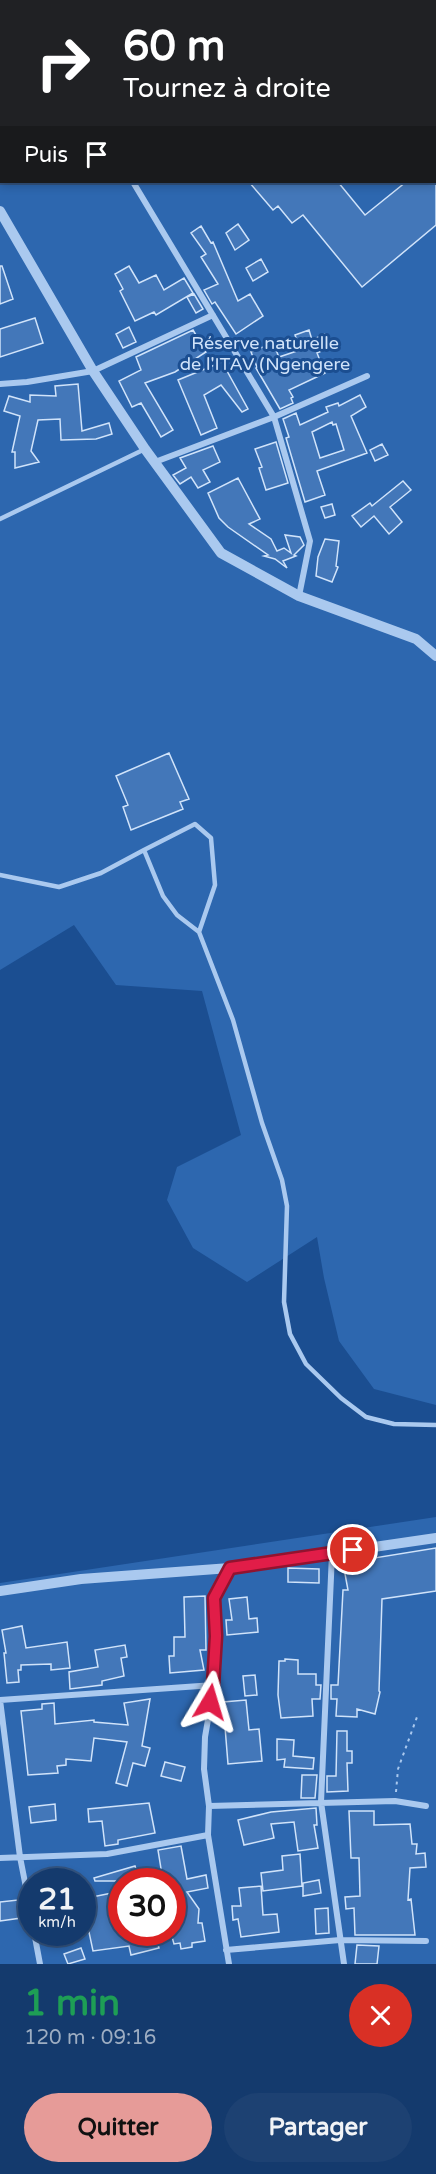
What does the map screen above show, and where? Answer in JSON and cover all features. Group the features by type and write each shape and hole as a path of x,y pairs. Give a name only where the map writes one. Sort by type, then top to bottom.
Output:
{"street":[{"path":"134,183 274,417 310,541 299,596"},
{"path":"0,211 93,371 154,462 221,553 299,596 416,639 436,656"},
{"path":"0,384 93,371 213,315"},
{"path":"154,462 274,417 368,376"},
{"path":"0,1591 81,1579 230,1568 436,1538"},
{"path":"332,1554 321,1802 344,1964"},
{"path":"229,1964 208,1835 209,1806 204,1769 204,1737 213,1685 216,1636 214,1598 230,1568"},
{"path":"22,1868 0,1700 213,1685"},
{"path":"209,1806 395,1801 426,1806"},
{"path":"0,1858 107,1854 208,1835"},
{"path":"226,1950 340,1940 426,1941"},
{"path":"37,1946 40,1964"}],"lane":[{"path":"0,519 145,449"},
{"path":"0,875 59,887 101,873 195,824 211,838 215,885 199,932"},
{"path":"144,850 163,896 177,915 199,932 233,1020 262,1123 282,1180 287,1206 284,1302 290,1334 306,1364 341,1398 366,1417 394,1424 436,1425"}],"path":[{"path":"395,1801 398,1769 417,1717"}],"green space":[{"name":"Réserve naturelle de l'ITAV (Ngengere","path":"0,183 436,183 436,1405 374,1389 339,1341 317,1237 247,1282 193,1248 167,1200 177,1167 241,1135 202,991 116,985 74,925 0,970"},
{"path":"436,1517 436,1964 0,1964 0,1583"}],"building":[{"path":"250,183 339,183 365,215 405,183 436,183 436,225 362,287 303,215 292,223 278,206 273,210"},
{"path":"238,224 249,240 235,250 226,233"},
{"path":"201,226 211,243 213,242 238,301 250,294 263,316 236,334 215,302 212,304 204,290 218,284 201,257 206,254 191,233"},
{"path":"261,259 268,272 253,281 246,268"},
{"path":"0,266 2,266 13,299 0,304"},
{"path":"129,266 139,283 156,275 164,290 184,278 193,293 156,315 154,312 135,321 120,291 123,289 115,274"},
{"path":"194,294 203,309 196,313 187,297"},
{"path":"35,318 43,343 0,357 0,329"},
{"path":"129,327 136,342 123,348 116,334"},
{"path":"193,330 206,352 175,372 145,383 173,430 161,437 141,403 132,407 119,381 141,370 136,357"},
{"path":"309,330 312,340 325,334 330,347 317,353 325,373 289,390 293,403 280,409 256,368 251,352 273,343 279,357 300,350 295,335"},
{"path":"222,362 248,409 242,412 221,385 204,395 217,428 201,435 178,380"},
{"path":"78,384 82,431 109,423 112,434 96,439 61,440 60,419 38,420 31,451 39,462 15,468 15,452 12,452 20,416 4,411 9,396 30,402 30,395 56,396 55,386"},
{"path":"360,395 366,407 351,416 367,453 317,471 325,495 305,502 286,438 289,437 283,419 296,413 300,425 328,412 326,407 338,403 339,406","holes":["332,422 333,425 336,424 344,450 320,458 312,432"]},
{"path":"276,442 288,483 266,490 259,468 262,467 255,449"},
{"path":"382,444 388,455 375,461 370,450"},
{"path":"213,446 220,462 203,470 210,482 198,488 191,477 180,484 173,475 186,468 180,458"},
{"path":"238,478 260,519 249,524 271,539 277,551 284,548 291,553 285,535 300,537 304,545 294,555 296,556 283,561 287,568 275,559 264,556 268,555 219,518 208,493"},
{"path":"403,481 411,490 390,507 402,522 389,534 374,516 361,527 352,516 370,503 372,506"},
{"path":"332,504 335,515 325,518 321,507"},
{"path":"325,539 339,541 336,566 338,567 332,582 316,576 318,557"},
{"path":"169,753 189,799 180,802 183,809 131,830 123,807 128,805 116,776"},
{"path":"436,1548 436,1591 382,1599 380,1692 375,1714 357,1709 357,1717 336,1716 337,1699 331,1699 331,1685 338,1685 343,1590 348,1590 343,1563"},
{"path":"288,1568 319,1569 319,1583 288,1582"},
{"path":"205,1596 206,1650 200,1650 204,1670 170,1673 169,1656 174,1656 174,1637 185,1637 184,1597"},
{"path":"247,1597 249,1619 257,1618 258,1632 227,1635 226,1620 232,1620 229,1599"},
{"path":"22,1626 26,1648 67,1642 70,1668 51,1670 51,1664 21,1665 21,1670 18,1670 19,1682 7,1683 4,1653 6,1653 2,1630"},
{"path":"125,1645 127,1657 121,1658 124,1676 102,1681 102,1685 70,1689 69,1672 98,1667 95,1650"},
{"path":"285,1659 298,1660 298,1674 316,1674 316,1685 321,1685 320,1699 312,1699 313,1716 281,1718 278,1695 279,1661 285,1661"},
{"path":"255,1675 257,1695 245,1696 243,1676"},
{"path":"150,1699 142,1746 150,1748 145,1766 133,1763 127,1786 116,1783 127,1742 94,1738 91,1761 66,1759 66,1765 57,1766 58,1773 28,1775 21,1711 42,1709 42,1704 54,1703 55,1724 94,1720 94,1722 128,1725 124,1703"},
{"path":"246,1700 249,1730 259,1729 262,1761 228,1764 223,1702"},
{"path":"337,1731 347,1731 347,1751 352,1751 352,1763 347,1763 348,1791 327,1792 327,1776 336,1776"},
{"path":"277,1739 294,1740 293,1756 314,1758 313,1769 284,1767 285,1759 277,1760"},
{"path":"165,1762 185,1767 181,1781 161,1776"},
{"path":"302,1775 317,1775 315,1798 301,1798"},
{"path":"149,1803 155,1833 118,1840 118,1844 105,1846 102,1821 89,1822 88,1809"},
{"path":"55,1804 56,1820 31,1823 29,1807"},
{"path":"316,1808 317,1825 314,1825 318,1848 298,1851 294,1822 271,1824 274,1838 244,1845 238,1820 271,1812"},
{"path":"349,1811 374,1811 374,1825 410,1824 412,1844 417,1844 416,1854 425,1853 426,1867 410,1868 408,1900 411,1899 415,1935 355,1935 354,1908 346,1909 345,1897 360,1896 359,1858 351,1858"},
{"path":"181,1846 185,1868 161,1868 158,1850"},
{"path":"300,1854 302,1886 263,1891 261,1873 283,1870 282,1856"},
{"path":"108,1874 108,1881 96,1881 96,1877"},
{"path":"186,1874 187,1879 206,1875 208,1888 187,1892 199,1909 198,1923 202,1923 205,1941 192,1943 192,1947 181,1949 180,1946 186,1946"},
{"path":"319,1880 321,1893 303,1896 303,1883"},
{"path":"261,1886 263,1915 277,1914 279,1932 241,1937 238,1919 233,1920 232,1906 241,1906 239,1888"},
{"path":"108,1894 108,1946 129,1946 93,1951 92,1946 96,1946 96,1896"},
{"path":"18,1900 18,1918 0,1921 0,1902"},
{"path":"328,1908 329,1933 316,1934 315,1909"},
{"path":"357,1945 379,1946 377,1964 355,1964"},
{"path":"129,1946 158,1946 159,1948 131,1955"},
{"path":"81,1948 85,1959 68,1964 64,1954"}],"route":[{"path":"210,1702 216,1636 214,1598 230,1568 353,1550"}]}
